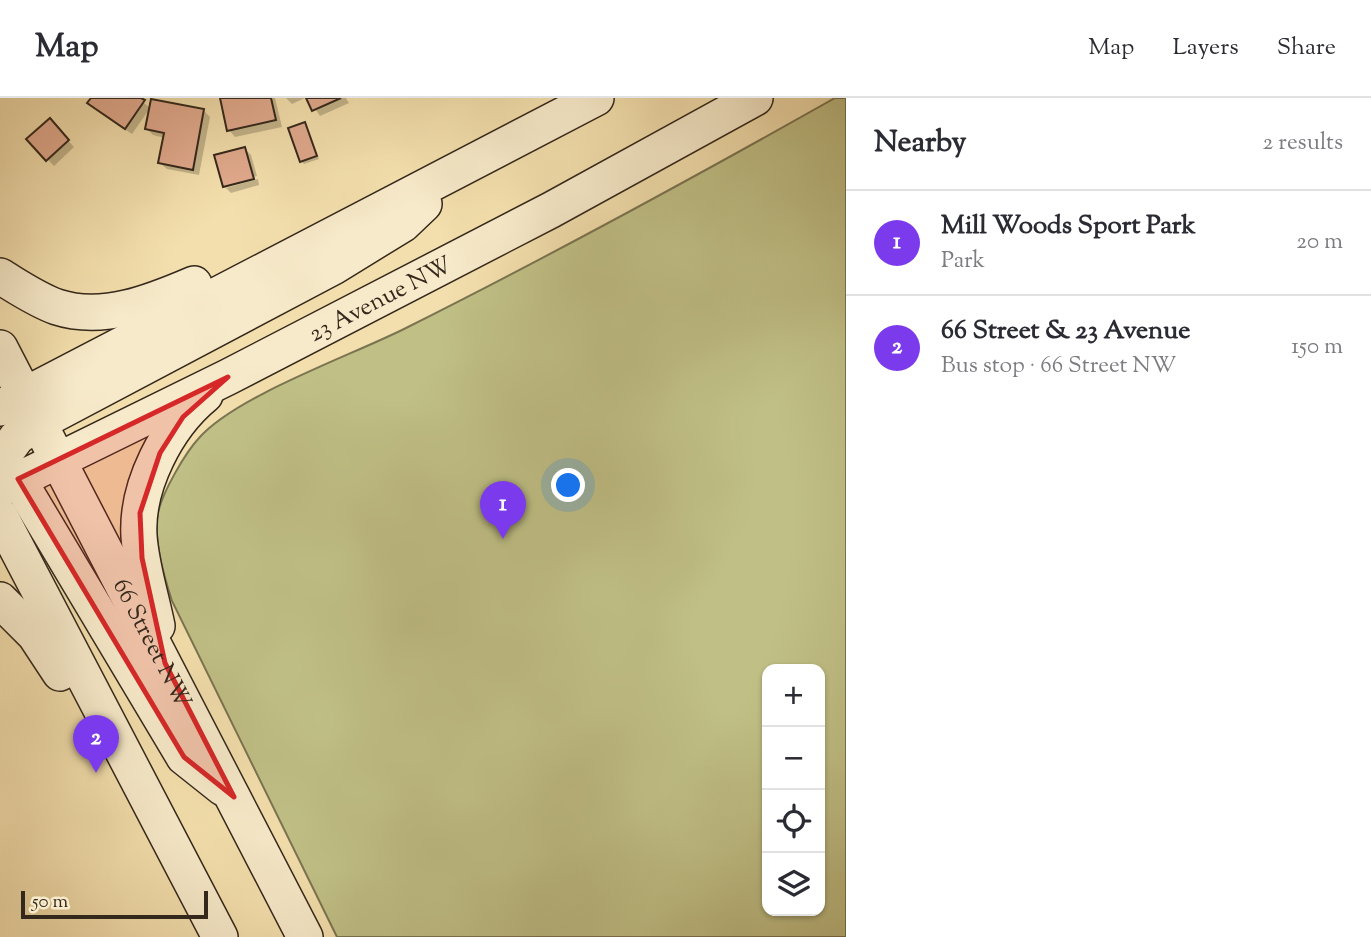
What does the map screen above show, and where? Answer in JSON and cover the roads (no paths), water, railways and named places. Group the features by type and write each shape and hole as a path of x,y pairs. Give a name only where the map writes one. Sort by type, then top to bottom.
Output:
{"main road":[{"path":"9,441 291,257 596,98"},
{"name":"23 Avenue NW","path":"57,460 228,377 551,210 755,98"},
{"path":"9,441 333,267 403,224 462,167"},
{"path":"0,276 57,307 101,311 156,301 202,281 291,257"},
{"name":"66 Street NW","path":"0,348 9,441 57,460 165,663 305,937"},
{"path":"165,663 142,558 140,513 160,453 183,417 228,377"},
{"path":"9,441 184,757 234,797"},
{"path":"0,516 220,937"},
{"path":"0,600 35,635 67,685 121,750"}],"place":[{"name":"Mill Woods Sport Park","path":"503,539"},
{"name":"66 Street & 23 Avenue","path":"96,773"}]}
